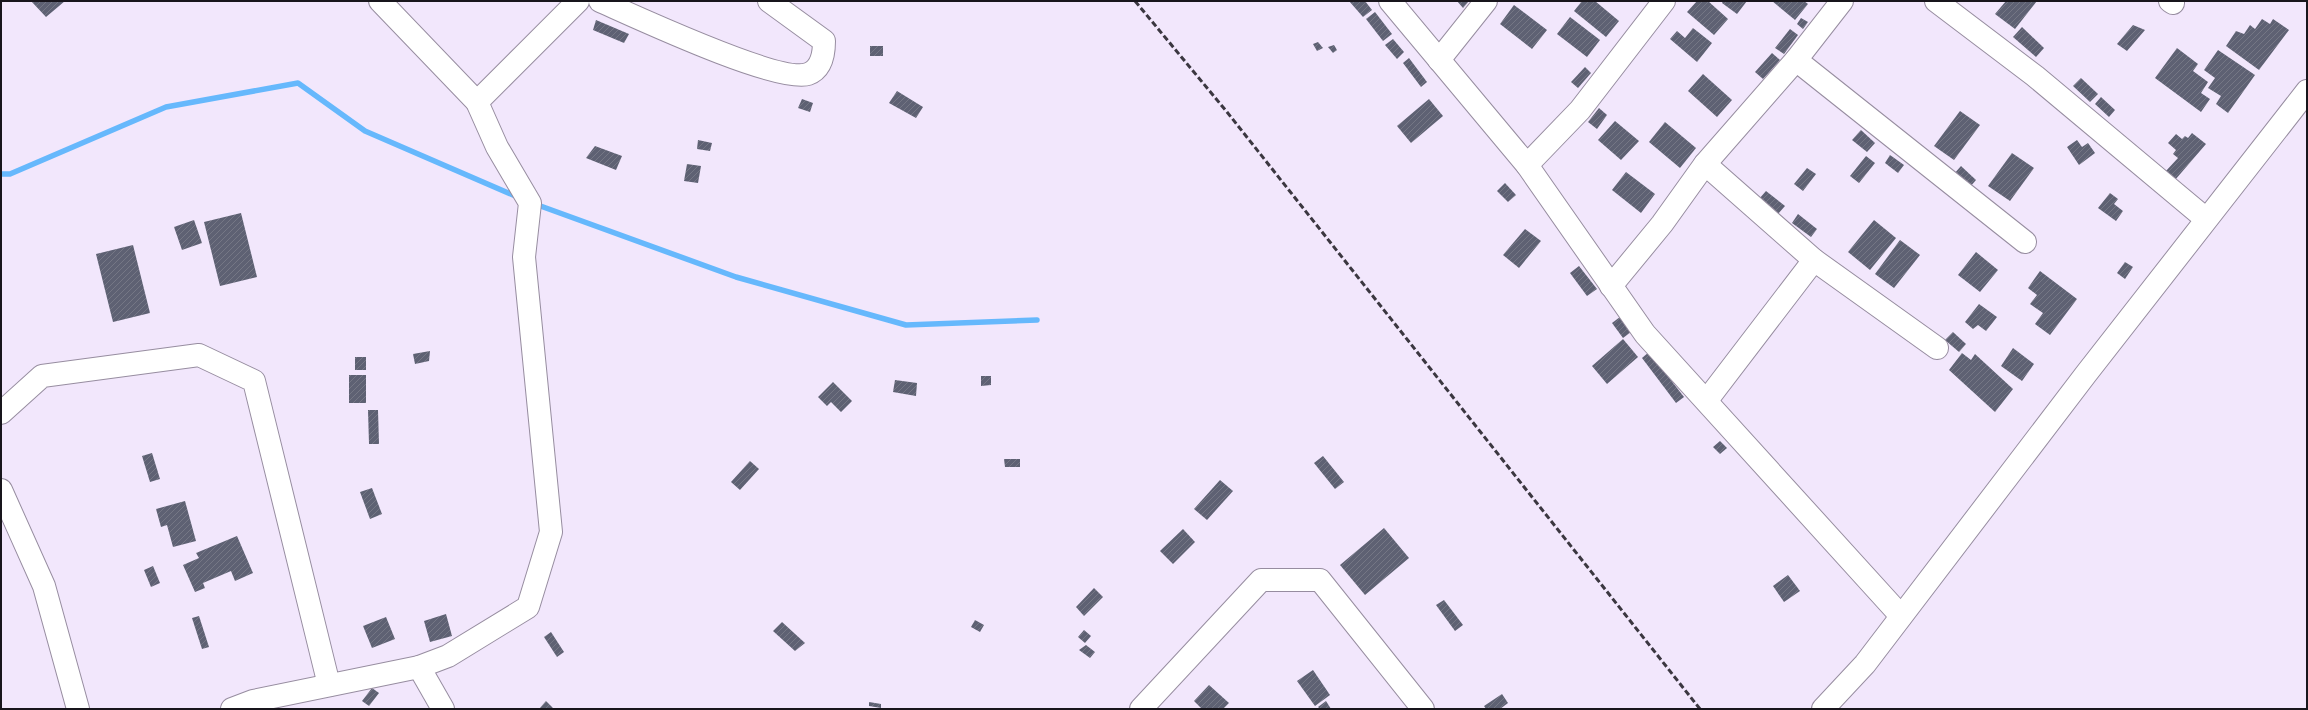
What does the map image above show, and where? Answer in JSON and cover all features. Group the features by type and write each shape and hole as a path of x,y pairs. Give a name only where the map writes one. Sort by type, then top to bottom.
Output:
{"street":[{"path":"232,709 253,701 419,667 448,656 528,607 551,532 524,257 530,203 497,147 477,102 380,1"},
{"path":"477,102 578,1"},
{"path":"600,1 665,30 760,67 794,75 808,74 818,68 824,52 824,41 769,1"},
{"path":"1390,1 1527,164 1645,334 1707,400 1901,616"},
{"path":"1439,60 1486,1"},
{"path":"1527,164 1580,110 1664,1"},
{"path":"1611,286 1662,224 1705,164 1796,60 1842,1"},
{"path":"1936,1 2035,76 2206,219"},
{"path":"1796,60 2025,242"},
{"path":"1823,709 1865,664 2206,219 2307,91"},
{"path":"1705,164 1814,260 1937,348"},
{"path":"1707,400 1814,260"},
{"path":"1,413 42,376 199,355 254,381 329,685"},
{"path":"1,490 44,586 78,709"},
{"path":"1141,709 1261,580 1320,580 1423,709"},
{"path":"419,667 443,709"}],"building":[{"path":"31,1 65,1 46,17"},
{"path":"1349,1 1365,1 1372,10 1363,17"},
{"path":"1457,1 1469,1 1463,8"},
{"path":"1582,1 1595,1 1619,21 1606,37 1574,11"},
{"path":"1697,1 1708,1 1728,19 1714,35 1687,12"},
{"path":"1723,1 1747,1 1737,14 1722,3"},
{"path":"1772,1 1804,1 1808,4 1795,20"},
{"path":"2006,1 2037,1 2015,29 1995,14"},
{"path":"1514,5 1547,30 1532,49 1500,24"},
{"path":"1375,12 1392,34 1383,41 1366,19"},
{"path":"1570,17 1600,40 1587,57 1557,34"},
{"path":"1801,18 1808,22 1803,29 1797,24"},
{"path":"2262,19 2270,24 2273,19 2289,30 2259,70 2226,46 2236,31 2244,34 2250,25 2255,29"},
{"path":"596,20 629,34 624,43 593,30"},
{"path":"2133,25 2145,30 2127,51 2117,44"},
{"path":"2022,27 2044,48 2036,57 2013,37"},
{"path":"1693,28 1712,43 1697,62 1670,39 1677,31 1685,38"},
{"path":"1790,29 1798,35 1784,54 1775,48"},
{"path":"1393,39 1404,52 1397,59 1385,45"},
{"path":"1318,42 1323,48 1317,51 1313,44"},
{"path":"1334,45 1337,50 1333,53 1328,47"},
{"path":"870,46 883,46 883,56 870,56"},
{"path":"2177,48 2198,64 2193,71 2208,82 2201,93 2210,99 2201,112 2155,78"},
{"path":"2218,50 2255,75 2228,113 2216,104 2221,96 2208,88 2215,78 2204,70"},
{"path":"1772,53 1780,60 1763,79 1755,72"},
{"path":"1409,58 1427,82 1421,87 1403,63"},
{"path":"1585,67 1591,73 1578,88 1571,82"},
{"path":"1703,74 1732,100 1717,117 1688,91"},
{"path":"2081,78 2098,94 2090,102 2073,86"},
{"path":"897,91 923,107 916,118 889,103"},
{"path":"2101,97 2115,110 2109,117 2095,104"},
{"path":"802,99 813,103 810,112 798,108"},
{"path":"1429,99 1443,116 1411,143 1397,126"},
{"path":"1599,108 1607,115 1597,129 1588,122"},
{"path":"1960,111 1980,125 1954,160 1934,146"},
{"path":"1615,121 1639,141 1621,160 1598,140"},
{"path":"1665,122 1696,148 1680,168 1649,142"},
{"path":"1861,130 1875,143 1867,152 1852,140"},
{"path":"2192,133 2206,144 2175,180 2165,172 2178,158 2173,154 2176,150 2168,143 2176,134 2182,139 2185,136 2188,138"},
{"path":"698,140 712,143 710,151 697,149"},
{"path":"2077,140 2082,147 2088,143 2095,153 2079,165 2067,147"},
{"path":"595,146 622,156 616,170 586,158"},
{"path":"2012,153 2034,168 2010,201 1988,186"},
{"path":"1890,155 1904,165 1898,173 1885,163"},
{"path":"1866,156 1875,163 1859,183 1850,176"},
{"path":"687,164 701,166 698,183 684,181"},
{"path":"1961,166 1976,180 1970,187 1954,174"},
{"path":"1807,168 1816,174 1803,191 1794,184"},
{"path":"1626,172 1655,194 1641,213 1612,190"},
{"path":"1505,183 1516,195 1508,202 1497,191"},
{"path":"1766,191 1785,206 1778,214 1759,199"},
{"path":"2110,193 2118,199 2114,204 2123,211 2116,221 2098,208"},
{"path":"241,213 257,277 220,286 204,222"},
{"path":"1798,214 1817,229 1811,237 1792,223"},
{"path":"194,220 202,243 182,250 174,227"},
{"path":"1874,220 1896,238 1870,270 1848,252"},
{"path":"1525,229 1541,241 1519,268 1503,255"},
{"path":"1900,240 1920,255 1894,288 1875,274"},
{"path":"133,245 150,313 113,322 96,254"},
{"path":"1976,252 1998,270 1980,292 1958,275"},
{"path":"2125,262 2133,267 2125,279 2117,273"},
{"path":"1579,266 1597,289 1587,296 1570,273"},
{"path":"2040,271 2077,299 2050,335 2035,324 2043,313 2030,304 2037,295 2028,288"},
{"path":"1979,304 1997,317 1986,331 1978,325 1973,329 1965,322"},
{"path":"1620,317 1631,332 1623,338 1612,323"},
{"path":"1953,332 1966,344 1959,352 1945,340"},
{"path":"1623,339 1638,357 1607,384 1592,366"},
{"path":"2013,348 2034,364 2022,381 2001,366"},
{"path":"430,351 429,361 415,364 413,354"},
{"path":"1649,352 1684,397 1676,403 1642,358"},
{"path":"1962,353 1971,360 1975,354 2013,389 1995,412 1949,370"},
{"path":"355,357 366,357 366,370 355,370"},
{"path":"349,375 366,375 366,403 349,403"},
{"path":"981,376 991,376 991,385 981,386"},
{"path":"895,380 917,383 916,396 893,392"},
{"path":"833,382 852,401 841,412 831,402 827,406 818,397"},
{"path":"368,410 378,410 379,444 369,444"},
{"path":"1720,441 1727,448 1720,454 1713,447"},
{"path":"152,453 160,479 150,482 142,456"},
{"path":"1323,456 1344,482 1335,489 1314,463"},
{"path":"1004,459 1020,459 1020,467 1005,467"},
{"path":"750,461 759,469 740,490 731,482"},
{"path":"1220,480 1233,491 1207,520 1194,509"},
{"path":"372,488 382,514 370,519 360,492"},
{"path":"185,501 196,541 173,547 167,525 161,527 156,509"},
{"path":"1384,528 1409,558 1365,595 1340,565"},
{"path":"1183,529 1195,542 1173,564 1160,551"},
{"path":"237,536 253,573 235,581 231,571 203,583 205,588 195,592 183,565 199,558 196,553"},
{"path":"153,566 160,583 151,587 144,570"},
{"path":"1788,575 1800,591 1784,602 1773,586"},
{"path":"1094,588 1103,597 1084,616 1076,607"},
{"path":"1444,600 1463,625 1455,631 1436,605"},
{"path":"446,614 452,636 430,642 424,621"},
{"path":"199,616 209,647 202,649 192,618"},
{"path":"386,617 395,639 372,648 363,626"},
{"path":"975,620 984,625 980,632 971,627"},
{"path":"782,622 805,643 795,651 773,631"},
{"path":"1084,630 1091,636 1085,643 1078,637"},
{"path":"551,632 564,652 557,657 544,637"},
{"path":"1086,645 1095,652 1090,658 1079,650"},
{"path":"1313,670 1330,695 1315,706 1297,681"},
{"path":"1209,685 1229,703 1223,709 1202,709 1194,701"},
{"path":"372,688 379,693 369,706 362,701"},
{"path":"1502,694 1508,703 1500,709 1486,709 1484,706"},
{"path":"546,701 554,709 539,709"},
{"path":"1326,701 1331,709 1320,709 1318,707"},
{"path":"869,702 881,704 881,708 869,706"}],"waterway":[{"path":"1,174 10,174 166,107 298,83 365,131 520,198"},
{"path":"535,204 736,277 906,325 1037,320"}],"railway":[{"path":"1135,1 1227,112 1700,709"}]}
